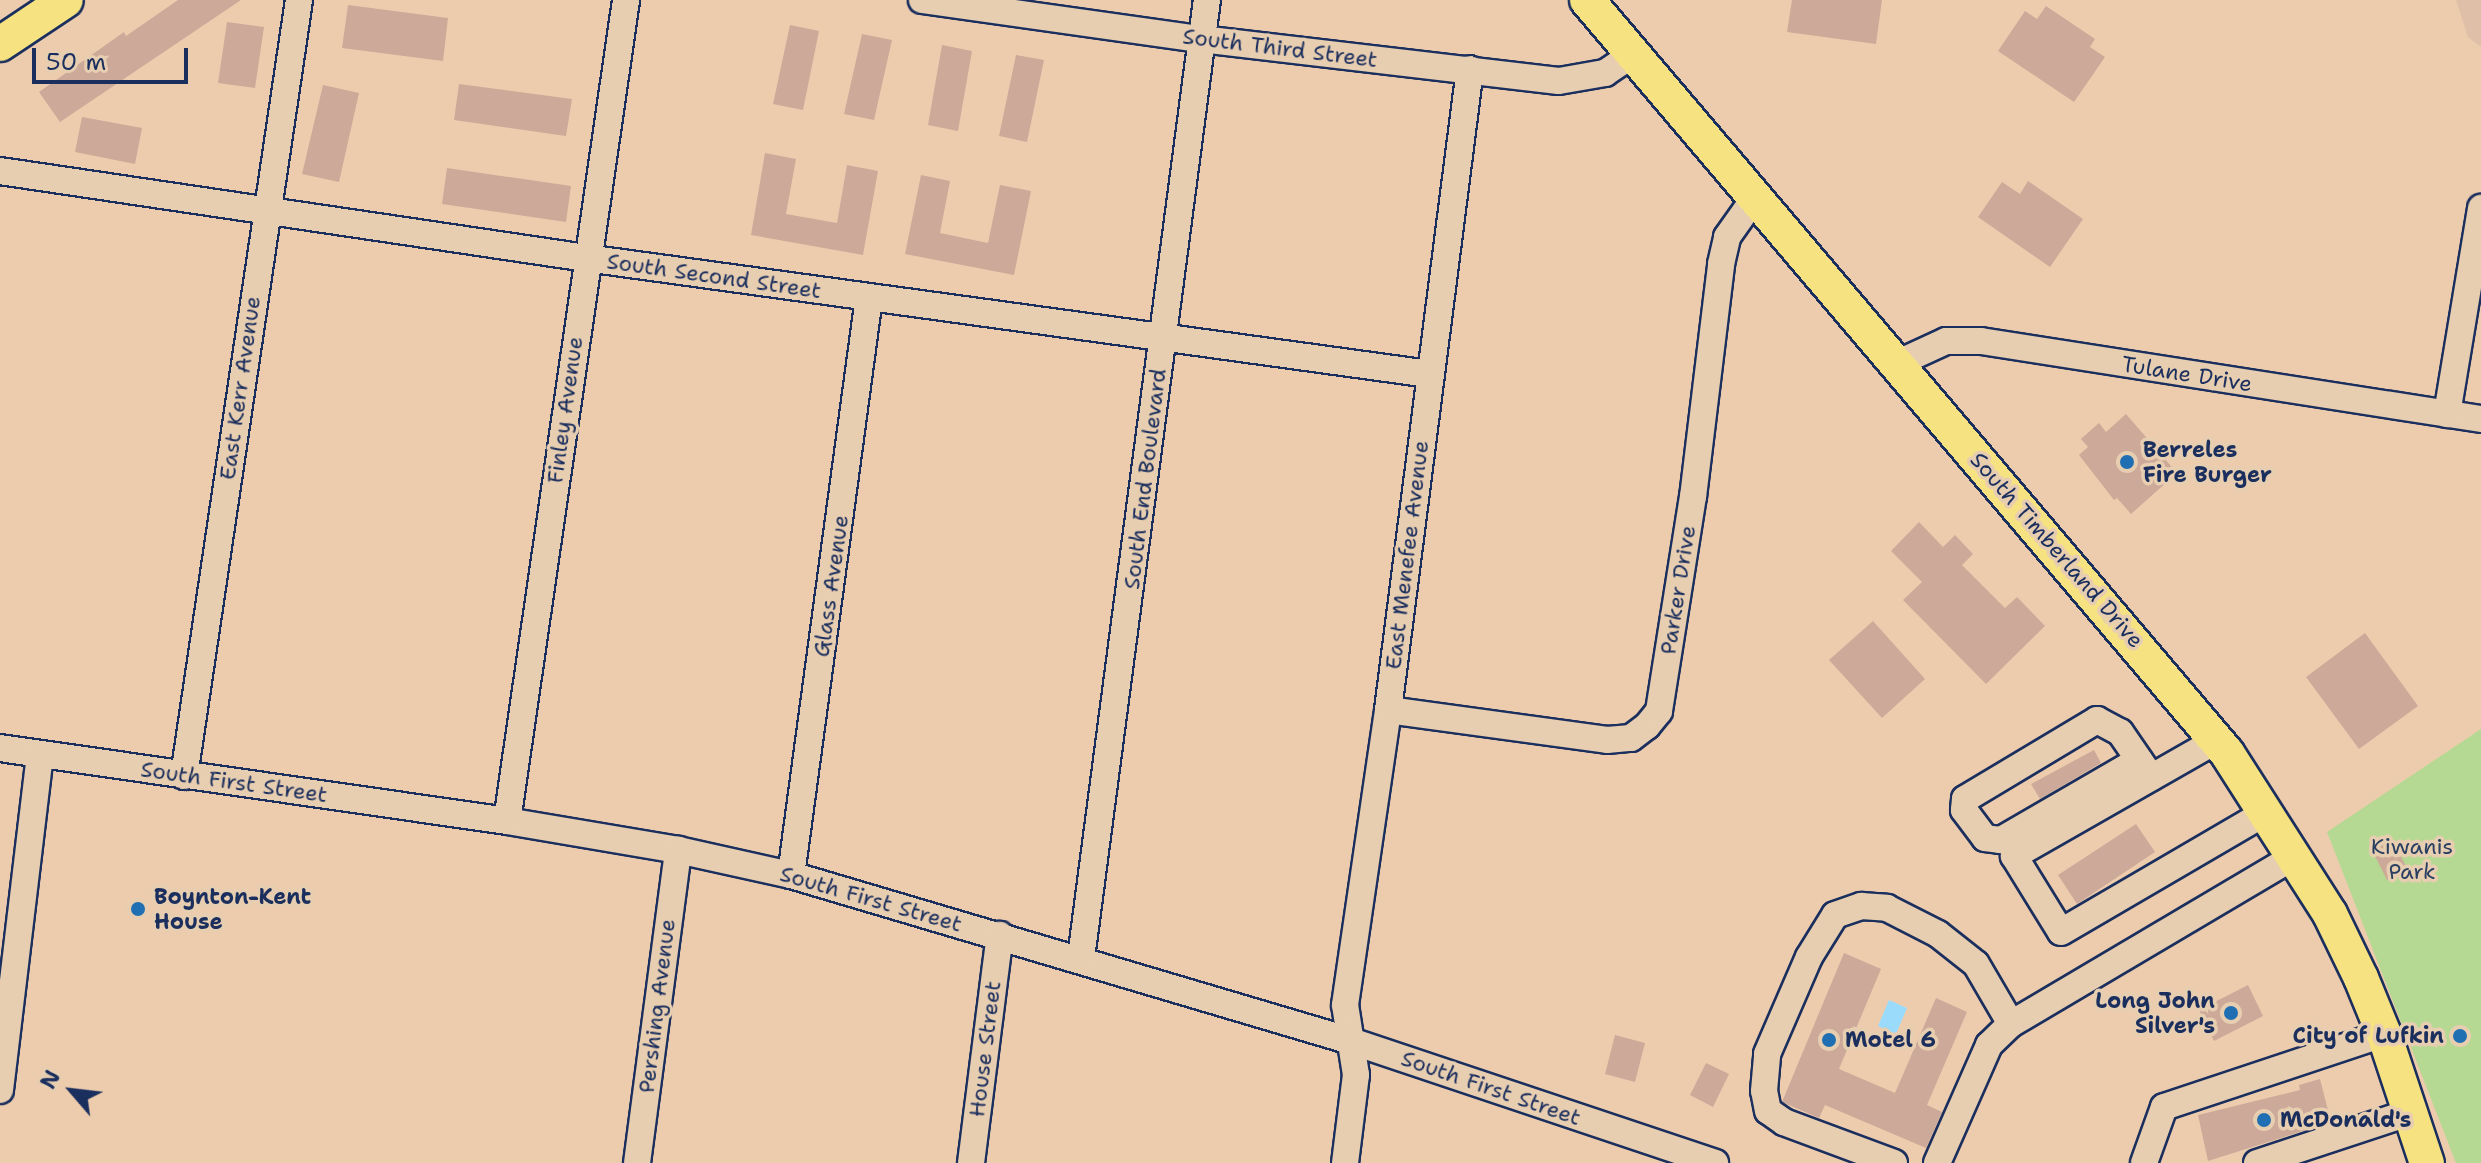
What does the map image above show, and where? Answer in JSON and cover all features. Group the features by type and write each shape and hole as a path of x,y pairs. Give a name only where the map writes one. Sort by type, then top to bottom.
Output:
{"main road":[{"path":"0,44 66,0"},
{"name":"South Timberland Drive","path":"1591,2 2217,740 2330,914 2384,1034 2427,1163"}],"street":[{"name":"East Kerr Avenue","path":"184,776 299,0"},
{"name":"Finley Avenue","path":"507,821 586,258 626,0"},
{"name":"South Third Street","path":"922,0 1201,39 1572,80 1605,73 1633,54"},
{"name":"South End Boulevard","path":"1081,958 1207,0"},
{"name":"East Menefee Avenue","path":"1345,1163 1356,1075 1345,1005 1388,710 1470,69"},
{"name":"South Second Street","path":"0,171 1163,340 1430,374"},
{"name":"Parker Drive","path":"1388,710 1607,740 1631,738 1647,726 1659,711 1693,497 1721,264 1727,237 1756,196"},
{"path":"2447,414 2481,208"},
{"name":"Glass Avenue","path":"791,875 869,297"},
{"name":"Tulane Drive","path":"1896,364 1946,341 1981,341 2481,419"},
{"path":"2145,769 2120,732 2097,720 1965,799 1964,810 1985,838 2001,840 2145,769 2217,740"},
{"name":"South First Street","path":"0,748 507,821 678,850 791,875 1081,958 1351,1041 1715,1163"},
{"path":"0,1090 40,754"},
{"path":"2145,769 2014,856 2061,932 2266,812"},
{"name":"Pershing Avenue","path":"637,1163 678,850"},
{"path":"1937,1163 1989,1045 2011,1024 2295,856"},
{"path":"1894,1163 1784,1122 1768,1111 1764,1091 1767,1054 1809,957 1835,915 1861,906 1887,908 1938,934 1976,964 2011,1024"},
{"name":"House Street","path":"971,1163 1000,935"},
{"path":"2144,1163 2164,1107 2384,1034"},
{"path":"2257,1163 2411,1112"}],"shaded area":[{"path":"2456,0 2481,0 2481,47 2468,37"}],"green space":[{"name":"Kiwanis Park","path":"2481,729 2481,1163 2456,1163 2327,832"}],"water":[{"path":"1889,1000 1907,1008 1896,1034 1878,1026"}],"building":[{"path":"178,0 241,0 60,122 39,92 124,32 126,36"},
{"path":"1792,0 1882,0 1876,44 1787,32"},
{"path":"348,5 448,18 443,61 342,48"},
{"path":"2046,6 2095,39 2090,47 2105,57 2074,102 1998,51 2025,11 2037,19"},
{"path":"227,22 264,27 255,88 218,83"},
{"path":"790,25 819,31 803,110 773,104"},
{"path":"862,34 892,40 874,120 844,114"},
{"path":"942,45 972,51 958,131 928,125"},
{"path":"1016,55 1044,60 1027,142 999,136"},
{"path":"459,84 572,99 566,136 454,120"},
{"path":"323,85 359,93 339,182 302,174"},
{"path":"82,117 142,128 135,164 75,152"},
{"path":"765,153 796,159 786,214 837,223 847,165 878,171 863,255 751,235"},
{"path":"447,168 571,186 566,222 442,204"},
{"path":"921,175 950,181 940,233 988,243 1000,185 1031,191 1014,275 905,254"},
{"path":"2028,181 2083,219 2050,267 1978,217 2002,182 2020,194"},
{"name":"Berreles Fire Burger","path":"2126,414 2177,473 2131,514 2117,498 2114,500 2079,455 2088,447 2081,439 2099,423 2106,432"},
{"path":"1919,522 1943,547 1955,535 1973,554 1962,565 2005,608 2017,597 2045,626 1986,684 1903,600 1922,582 1891,551"},
{"path":"1873,621 1925,679 1882,718 1829,660"},
{"path":"2365,633 2418,706 2359,749 2306,677"},
{"path":"2094,750 2101,763 2040,799 2031,784"},
{"path":"2136,824 2155,852 2077,904 2058,875"},
{"path":"2392,839 2408,870 2387,880 2372,850"},
{"name":"Motel 6","path":"1844,953 1881,969 1839,1069 1895,1093 1936,998 1967,1012 1927,1105 1942,1112 1926,1148 1825,1105 1819,1118 1782,1102"},
{"name":"Long John Silver's","path":"2248,985 2263,1016 2214,1041 2199,1010"},
{"path":"1615,1035 1645,1043 1635,1082 1605,1074"},
{"path":"1706,1063 1729,1074 1713,1107 1690,1095"},
{"name":"McDonald's","path":"2320,1079 2331,1122 2208,1161 2198,1115 2300,1090 2299,1085"}],"place":[{"name":"Berreles Fire Burger","path":"2127,462"},
{"name":"Boynton-Kent House","path":"138,909"},
{"name":"Long John Silver's","path":"2231,1013"},
{"name":"City of Lufkin","path":"2460,1036"},
{"name":"Motel 6","path":"1829,1040"},
{"name":"McDonald's","path":"2264,1120"}]}
